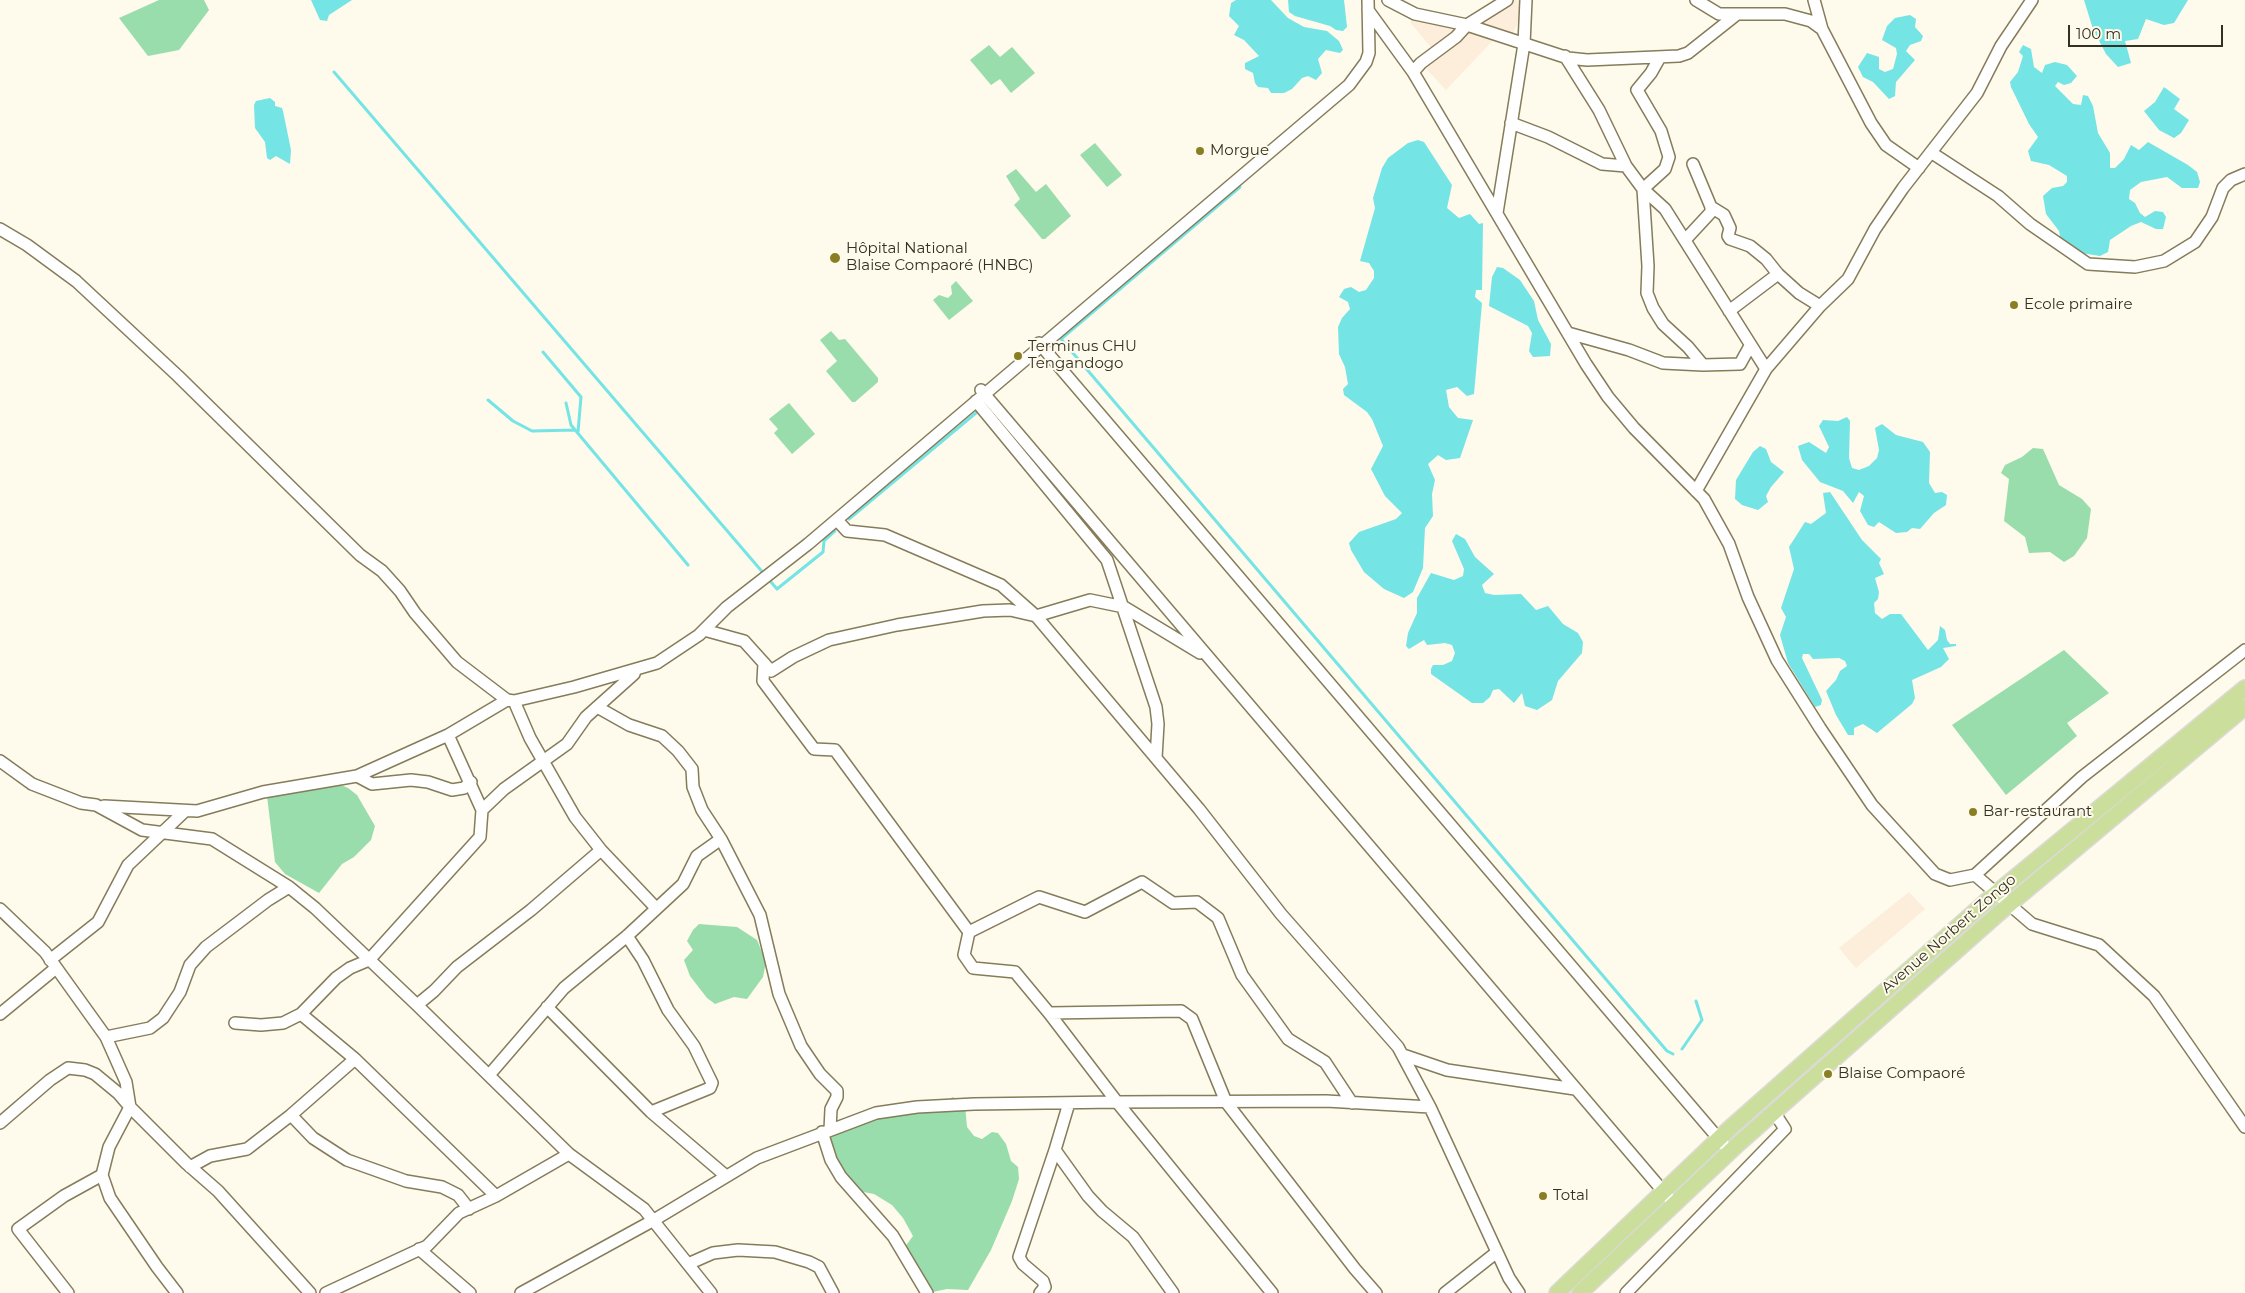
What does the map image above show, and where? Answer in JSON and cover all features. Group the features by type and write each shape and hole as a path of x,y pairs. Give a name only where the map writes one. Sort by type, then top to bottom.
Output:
{"main road":[{"name":"Avenue Norbert Zongo","path":"1556,1293 1719,1140 1996,892 2245,688"},
{"name":"Avenue Norbert Zongo","path":"1580,1293 1774,1112 2009,904 2245,707"}],"street":[{"path":"1388,0 1415,14 1467,26 1565,56 1586,60 1660,57 1688,53 1736,15"},
{"path":"1413,72 1421,63 1467,26 1507,0"},
{"path":"1496,213 1524,44 1526,0"},
{"path":"1696,0 1719,14 1785,14 1812,21 1822,29"},
{"path":"1814,0 1822,29 1871,124 1886,145 1919,168"},
{"path":"1696,491 1766,368 1820,306 1848,279 1875,229 1977,93 2001,46 2032,0"},
{"path":"1368,5 1413,72 1568,334 1608,397 1634,428 1704,499 1729,544 1748,597 1777,660 1872,806 1935,874 1950,880 1975,875 2082,777 2245,650"},
{"path":"0,760 32,784 81,803 184,812 197,811 263,792 357,776 448,735 510,700 540,696 658,662 704,630 727,607 837,520 1040,344 1350,85 1366,62 1369,53 1368,5"},
{"path":"1565,56 1599,110 1626,166 1643,189 1665,208 1686,239 1750,346 1766,368"},
{"path":"1643,189 1665,168 1669,156 1660,131 1637,90 1651,73 1660,57"},
{"path":"1511,122 1548,137 1602,164 1626,166"},
{"path":"1932,153 1998,196 2030,224 2088,264 2135,267 2164,262 2195,242 2212,217 2223,188 2231,180 2245,174"},
{"path":"1693,164 1712,207 1724,215 1730,228 1728,236 1730,239 1750,246 1766,259 1778,274 1799,293 1820,306"},
{"path":"1643,189 1648,266 1647,293 1653,308 1663,324 1688,347 1703,365"},
{"path":"1686,239 1711,212 1712,207"},
{"path":"0,229 27,245 76,281 178,376 360,555 382,571 400,591 421,622 457,662 510,700 575,816 601,850 656,908"},
{"path":"1729,310 1778,274"},
{"path":"1568,334 1629,350 1663,363 1740,364 1750,346"},
{"path":"1040,344 1730,1152"},
{"path":"980,395 1107,560 1156,707 1158,724 1156,758"},
{"path":"980,395 1208,658 1674,1204"},
{"path":"837,520 847,531 885,535 1001,585 1036,616 1156,758 1280,914 1403,1055 1430,1107 1511,1282 1519,1293"},
{"path":"704,630 744,640 771,671 793,657 829,640 897,625 983,611 1010,610 1036,616 1090,600 1124,607 1208,658"},
{"path":"764,663 763,681 814,749 835,750 969,932 964,955 973,968 1014,972 1050,1013 1117,1102 1272,1293"},
{"path":"482,810 504,790 544,763 567,744 581,724 634,674 635,670"},
{"path":"597,707 629,724 662,736 678,750 692,769 693,787 702,810 721,839 760,915 779,994 801,1046 820,1074 837,1091 838,1097 831,1109 826,1131 831,1160 841,1177 892,1236 927,1293"},
{"path":"235,1023 261,1025 283,1023 301,1014 336,978 350,968 369,960 480,837 482,810 471,782 448,735"},
{"path":"357,776 372,784 411,780 428,782 452,790 464,788 471,782"},
{"path":"96,805 142,830 212,839 289,887 315,908 418,1004 438,1027 490,1074 569,1154 607,1183 631,1198 654,1220 711,1293"},
{"path":"0,1014 98,922 128,865 184,812"},
{"path":"490,1074 564,988 627,936 683,884 697,856 721,839"},
{"path":"418,1004 434,991 457,967 531,910 601,850"},
{"path":"1975,875 2032,924 2099,945 2154,996 2245,1127"},
{"path":"969,932 1038,897 1085,912 1142,882 1173,903 1196,902 1218,918 1242,975 1288,1039 1325,1062 1352,1103"},
{"path":"106,1037 150,1028 163,1018 180,992 190,965 206,947 268,900 289,887"},
{"path":"1,911 53,964 106,1037 126,1082 130,1107 109,1147 102,1175 115,1205 177,1293"},
{"path":"627,936 643,960 668,1010 694,1046 712,1083 710,1088 651,1112"},
{"path":"350,968 356,947"},
{"path":"547,1007 651,1112 726,1176"},
{"path":"1050,1013 1181,1011 1192,1019 1226,1102 1376,1293"},
{"path":"301,1014 355,1059 496,1196"},
{"path":"1403,1055 1447,1070 1575,1089"},
{"path":"190,1167 210,1156 247,1149 355,1059"},
{"path":"0,1123 50,1080 68,1068 86,1070 95,1074 118,1092 130,1107 190,1167 218,1191 310,1293"},
{"path":"521,1293 654,1220 757,1158 876,1114 917,1107 1117,1102 1352,1103 1430,1107"},
{"path":"1040,1293 1045,1287 1043,1281 1022,1264 1019,1256 1055,1150 1068,1103"},
{"path":"1626,1293 1785,1129 1774,1112"},
{"path":"290,1115 313,1138 346,1160 406,1181 442,1187 458,1195 469,1209"},
{"path":"1055,1150 1088,1196 1102,1211 1134,1237 1173,1293"},
{"path":"326,1293 434,1241 453,1217 496,1196 569,1154"},
{"path":"68,1293 18,1228 64,1196 102,1175"},
{"path":"419,1249 470,1293"},
{"path":"688,1264 713,1253 730,1251 775,1252 809,1262 819,1268 833,1293"},
{"path":"1446,1293 1497,1252"}],"shaded area":[{"path":"1502,0 1519,0 1526,6 1510,39 1497,36 1446,90 1421,63 1434,51 1410,22 1421,15 1464,25"},
{"path":"1909,892 1925,909 1856,968 1839,948"}],"green space":[{"path":"159,0 204,0 209,10 179,50 148,56 119,18"},
{"path":"989,45 1000,57 1012,47 1035,73 1011,93 1000,79 991,85 970,60"},
{"path":"1095,143 1122,175 1107,187 1080,155"},
{"path":"1016,169 1036,192 1046,184 1071,216 1045,239 1042,239 1014,205 1020,199 1006,176"},
{"path":"956,281 973,301 949,320 933,300 939,295 948,298 952,294 951,286"},
{"path":"831,331 839,340 845,339 878,378 878,382 855,402 852,402 826,371 837,361 820,340"},
{"path":"789,403 815,434 792,454 774,433 778,429 769,419"},
{"path":"2033,448 2043,449 2059,485 2082,499 2091,509 2087,538 2074,556 2064,562 2050,552 2029,553 2025,537 2004,521 2009,479 2001,473 2005,465 2022,457"},
{"path":"2064,650 2109,693 2067,723 2077,736 2006,795 1952,725"},
{"path":"334,782 348,788 357,795 375,826 371,840 354,857 342,864 319,893 285,874 275,862 267,796"},
{"path":"699,924 737,927 757,940 766,962 763,977 747,999 734,997 715,1004 707,998 690,976 684,960 693,950 687,941"},
{"path":"953,1097 965,1105 967,1127 974,1136 982,1139 992,1132 998,1133 1006,1144 1011,1161 1018,1167 1019,1179 1012,1201 991,1250 968,1290 947,1289 928,1293 904,1248 913,1236 903,1218 892,1205 874,1194 858,1191 832,1156 827,1137 902,1106 920,1112"}],"water":[{"path":"311,0 352,0 329,15 327,21 320,20"},
{"path":"1236,0 1271,0 1288,18 1304,27 1327,31 1339,41 1343,50 1340,53 1326,50 1318,59 1322,73 1316,80 1308,76 1302,78 1292,89 1284,93 1271,93 1268,88 1258,87 1253,73 1245,69 1245,63 1259,56 1244,40 1234,35 1239,26 1229,16 1231,3"},
{"path":"1288,0 1344,0 1347,27 1343,31 1336,30 1330,26 1295,16 1289,12"},
{"path":"2084,0 2188,0 2174,23 2164,25 2146,19 2138,39 2125,41 2131,63 2118,67 2106,54 2093,29"},
{"path":"1910,15 1916,19 1915,27 1923,36 1921,41 1910,45 1906,51 1915,60 1896,82 1895,96 1889,99 1873,82 1863,77 1858,67 1867,53 1879,57 1879,69 1885,72 1893,69 1897,54 1896,48 1882,40 1887,26 1895,18"},
{"path":"2023,45 2031,49 2034,67 2042,73 2045,65 2055,62 2067,65 2077,76 2071,83 2064,85 2058,82 2055,86 2073,104 2081,105 2083,95 2088,96 2093,106 2098,133 2110,153 2110,168 2115,168 2124,159 2131,145 2139,150 2148,142 2197,172 2200,182 2198,188 2182,188 2167,177 2141,182 2130,190 2129,199 2135,203 2140,213 2145,217 2155,211 2163,212 2166,217 2163,229 2156,229 2141,222 2131,226 2110,240 2108,252 2100,256 2075,252 2061,241 2059,231 2046,214 2043,196 2052,188 2063,186 2067,182 2067,176 2049,165 2031,161 2028,151 2038,137 2029,124 2010,82 2018,72 2023,56 2019,52"},
{"path":"2164,87 2180,99 2174,109 2189,120 2181,133 2174,138 2159,130 2144,111 2155,102"},
{"path":"270,98 275,102 275,106 282,108 283,111 291,150 290,164 276,156 270,160 267,158 265,142 255,128 254,105 256,101"},
{"path":"1418,140 1424,142 1452,185 1447,208 1459,218 1470,214 1479,224 1483,223 1482,290 1476,290 1475,297 1482,303 1474,394 1467,396 1457,387 1446,390 1449,407 1458,418 1473,420 1460,458 1446,460 1438,455 1428,464 1435,480 1432,494 1433,516 1425,528 1423,568 1413,592 1404,598 1384,589 1364,572 1349,543 1359,532 1396,519 1402,513 1385,496 1371,469 1383,446 1372,419 1367,412 1344,395 1343,389 1348,384 1345,367 1339,354 1338,327 1342,318 1350,309 1348,302 1339,297 1344,289 1351,287 1359,292 1366,290 1374,278 1374,271 1369,263 1360,261 1375,208 1373,198 1382,168 1388,158 1408,143"},
{"path":"1497,267 1503,268 1520,280 1534,301 1538,320 1551,344 1550,356 1533,357 1529,351 1532,333 1528,326 1489,306 1492,277"},
{"path":"1847,417 1850,421 1849,458 1852,468 1859,470 1869,466 1877,458 1879,450 1875,428 1882,424 1896,435 1923,442 1930,452 1929,483 1935,493 1942,492 1947,495 1946,505 1934,513 1920,529 1912,528 1907,532 1896,533 1879,522 1874,527 1868,525 1860,511 1864,496 1859,492 1853,503 1843,491 1820,482 1802,460 1798,446 1809,442 1826,453 1829,447 1819,426 1823,420 1838,421"},
{"path":"1760,446 1766,449 1771,462 1784,472 1766,496 1768,502 1758,510 1742,505 1735,499 1736,480 1753,452"},
{"path":"1830,492 1862,540 1881,559 1879,563 1884,574 1875,578 1879,592 1878,599 1874,603 1875,613 1882,619 1890,614 1901,614 1928,650 1938,640 1940,626 1945,630 1950,644 1956,644 1956,646 1943,648 1949,659 1941,667 1912,680 1915,698 1912,704 1877,733 1863,724 1854,728 1854,735 1848,735 1836,715 1826,691 1836,680 1840,671 1847,666 1845,661 1839,658 1813,659 1809,654 1803,654 1802,658 1822,700 1821,705 1815,707 1788,663 1780,635 1786,617 1781,608 1794,569 1789,547 1805,522 1811,524 1826,513 1823,493"},
{"path":"1456,534 1465,539 1475,557 1494,574 1482,585 1485,593 1494,595 1521,594 1536,610 1548,606 1563,624 1578,633 1583,642 1582,653 1558,681 1552,700 1537,710 1525,706 1522,693 1514,703 1499,689 1493,690 1490,697 1483,703 1472,703 1431,674 1433,665 1443,665 1452,661 1455,653 1452,645 1445,643 1427,645 1424,640 1409,649 1406,646 1408,633 1417,613 1417,598 1431,573 1454,580 1463,576 1464,569 1452,541"}],"waterway":[{"path":"334,72 777,589 823,552 824,541 835,531"},
{"path":"1240,187 1061,339 1667,1051 1673,1054"},
{"path":"543,352 581,397 578,432"},
{"path":"488,400 513,421 532,431 575,430"},
{"path":"566,403 571,425 688,565"},
{"path":"849,519 977,412"},
{"path":"1682,1049 1702,1020 1696,1001"}],"place":[{"name":"Morgue","path":"1200,151"},
{"name":"Hôpital National Blaise Compaoré (HNBC)","path":"835,258"},
{"name":"Ecole primaire","path":"2014,305"},
{"name":"Terminus CHU Tengandogo","path":"1018,356"},
{"name":"Bar-restaurant","path":"1973,812"},
{"name":"Blaise Compaoré","path":"1828,1074"},
{"name":"Total","path":"1543,1196"}]}
